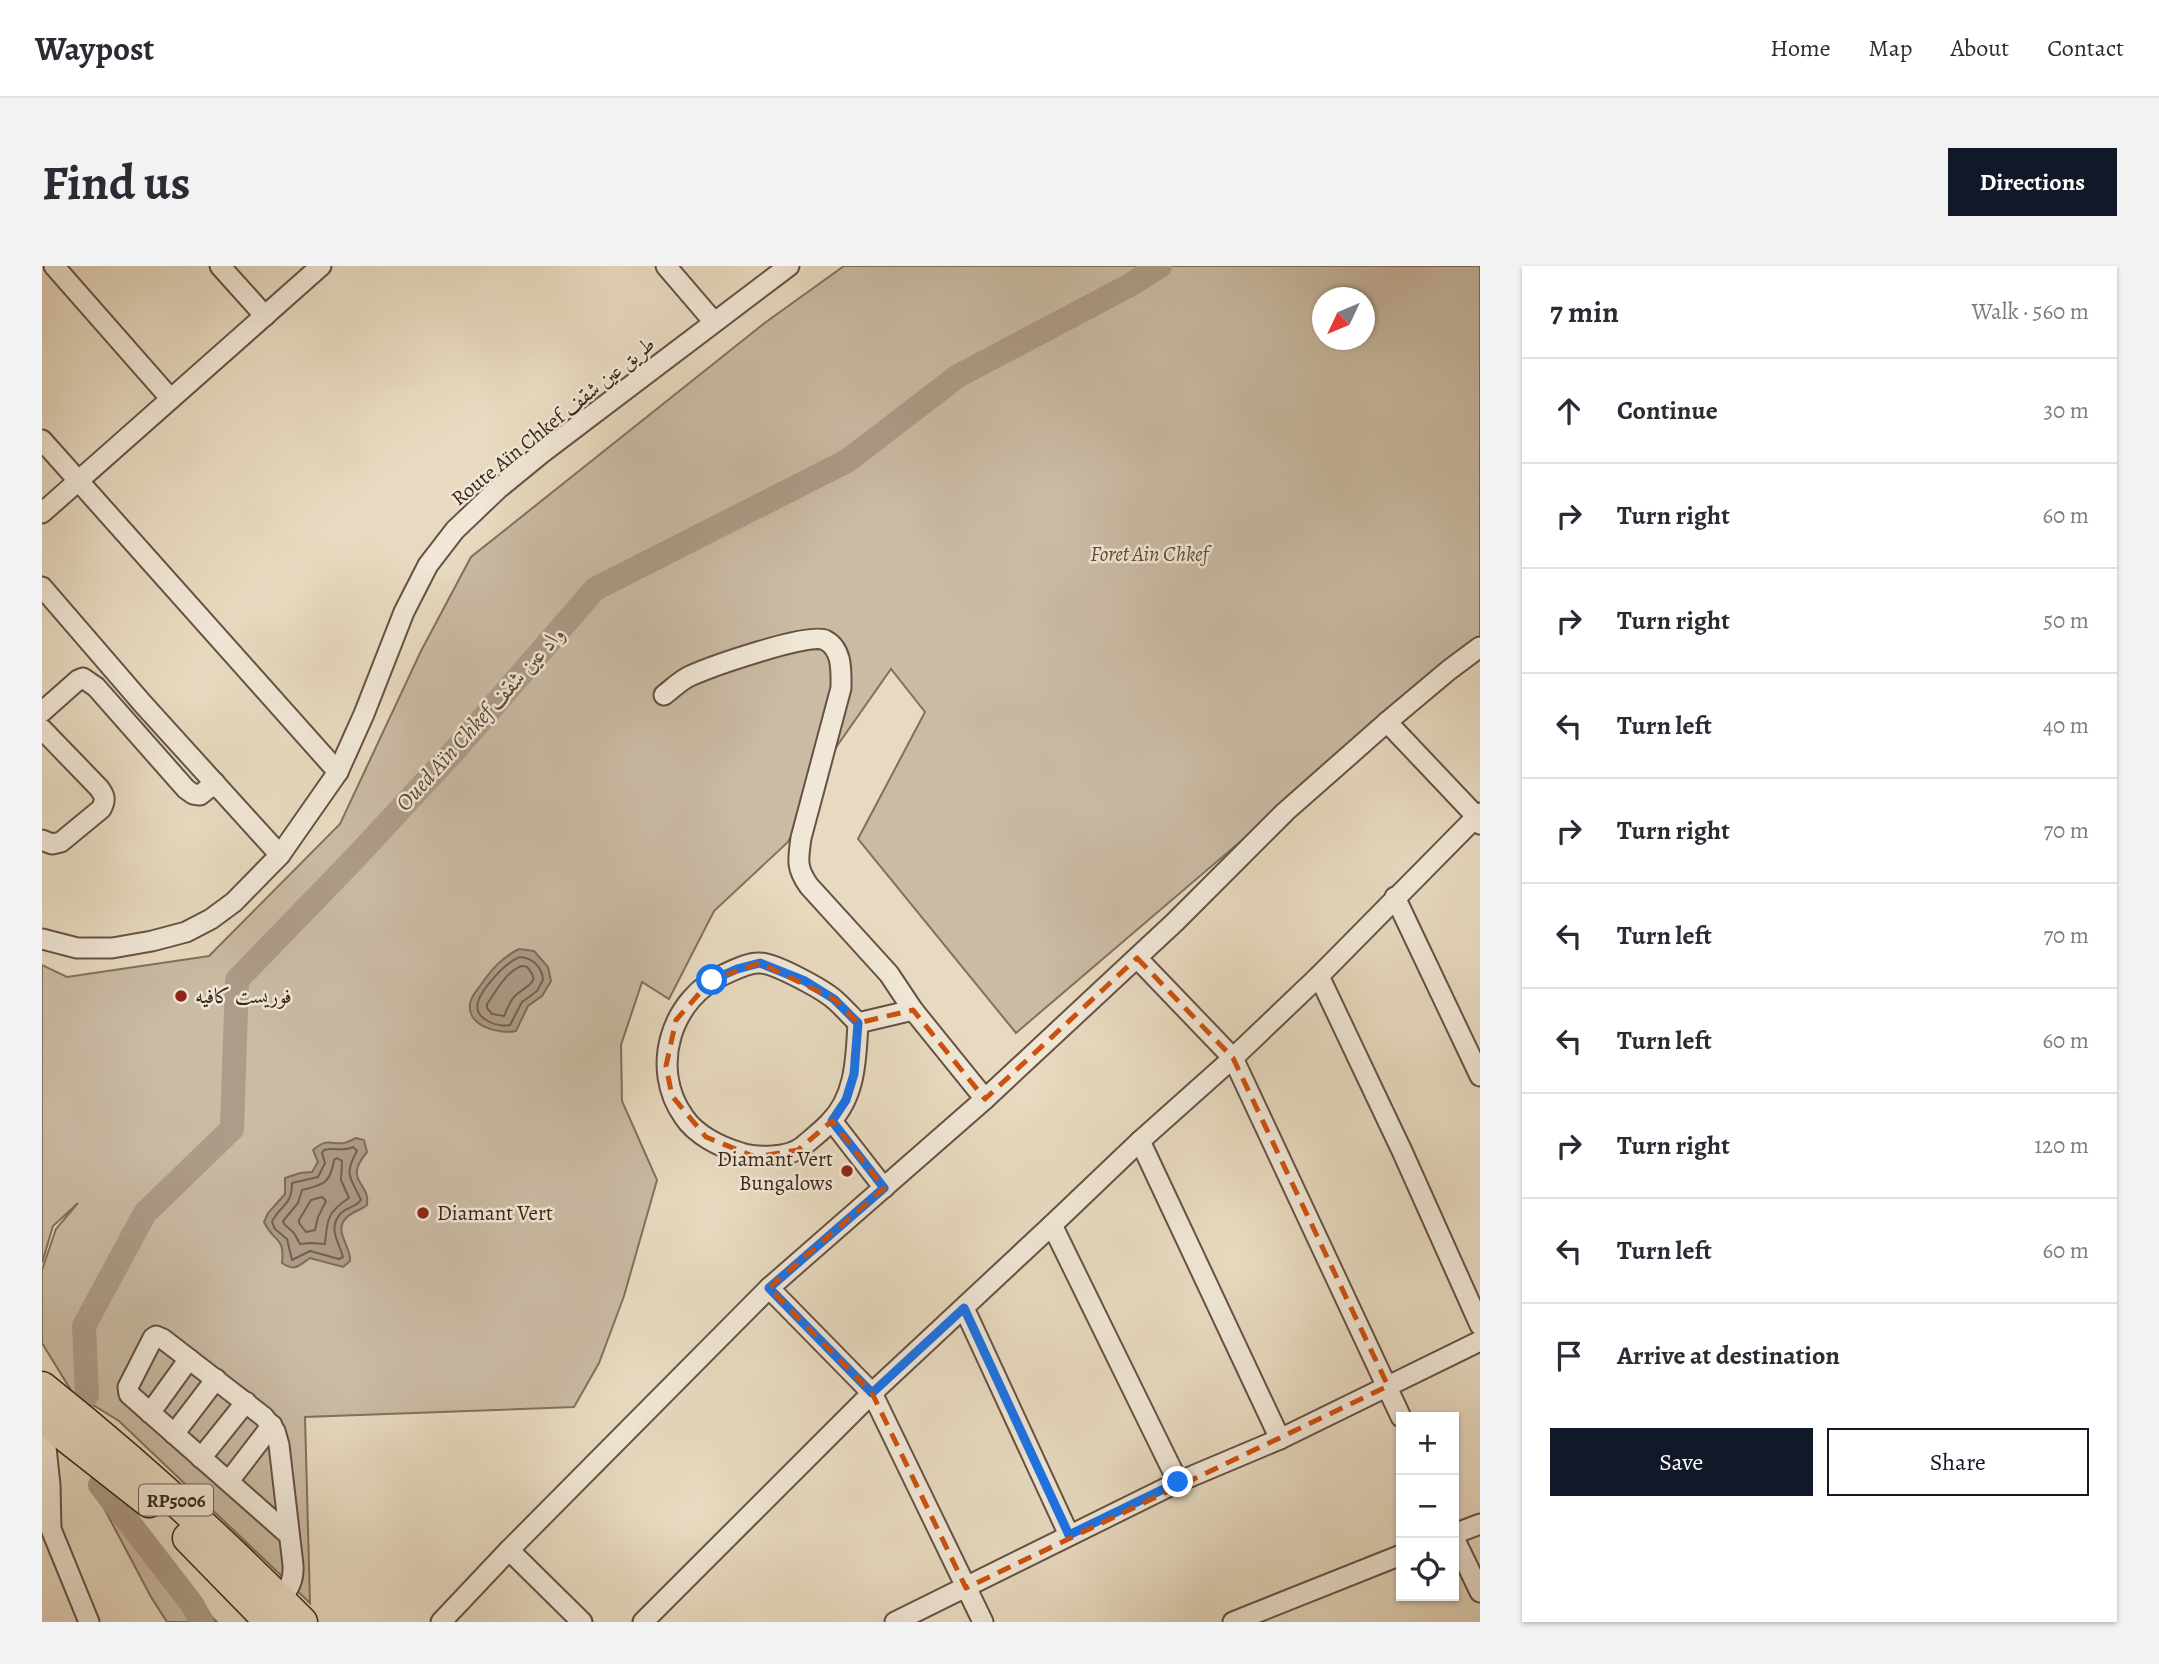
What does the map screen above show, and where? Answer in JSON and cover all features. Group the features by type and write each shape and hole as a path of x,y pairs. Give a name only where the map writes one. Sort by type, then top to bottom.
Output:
{"highway":[{"name":"RP5006","path":"42,1387 112,1443 212,1533 275,1611"},
{"name":"RP5006","path":"43,1418 116,1475 275,1611 303,1622"}],"street":[{"path":"54,266 170,398"},
{"path":"220,266 265,316"},
{"path":"42,513 321,266"},
{"path":"666,266 714,323"},
{"name":"Route Aïn Chkef طريق عين شقف","path":"42,939 77,948 113,948 152,942 186,932 211,919 234,902 280,855 338,772 404,612 428,565 455,530 498,489 542,453 714,323 763,274 789,266"},
{"path":"42,440 338,772"},
{"path":"42,587 280,855"},
{"path":"664,695 688,677 785,643 807,638 824,639 836,649 842,668 841,688 801,838 797,860 799,873 889,974 913,1010 985,1099"},
{"path":"445,1620 509,1550 769,1288 985,1099 1137,958 1285,812 1387,722 1480,647"},
{"path":"42,712 83,678 96,687 186,789 200,795 215,783"},
{"path":"643,1622 872,1393 1140,1141 1233,1058 1319,976 1395,897 1479,818 1387,722"},
{"path":"42,729 99,788 105,802 101,809 61,842 52,844 42,839"},
{"path":"1395,897 1480,1076"},
{"path":"1137,958 1233,1058 1399,1412"},
{"path":"760,963 805,981 834,999 858,1023 854,1074 846,1100 832,1121 798,1150 755,1157 729,1150 706,1138 684,1118 672,1096 666,1066 668,1046 676,1020 689,1000 712,980 737,969 760,963"},
{"path":"1319,976 1480,1325"},
{"path":"858,1023 913,1010"},
{"path":"832,1121 884,1188"},
{"path":"1140,1141 1280,1439"},
{"path":"1052,1225 1178,1482"},
{"path":"769,1288 872,1393 983,1622"},
{"path":"964,1308 1069,1535"},
{"path":"275,1611 289,1588 294,1573 279,1445 272,1425 160,1336 156,1336 127,1390 129,1394 289,1535"},
{"path":"895,1622 1178,1482 1280,1439 1480,1341"},
{"path":"150,1413 189,1359"},
{"path":"174,1434 216,1379"},
{"path":"201,1458 246,1402"},
{"path":"43,1418 47,1533 89,1622"},
{"path":"229,1482 272,1425"},
{"path":"1459,1534 1480,1524"},
{"path":"1455,1538 1480,1592"},
{"path":"509,1550 582,1622"},
{"path":"1233,1622 1396,1557"}],"highlighted area":[{"path":"1137,958 1233,1058 1388,1386 966,1588 872,1393 769,1288 884,1188 832,1121 798,1150 755,1157 706,1137 672,1096 666,1066 676,1020 711,980 760,963 834,999 858,1023 913,1010 985,1099"}],"green space":[{"name":"Foret Ain Chkef","path":"844,266 1480,266 1480,637 1016,1033 858,839 925,712 891,669 837,746 788,842 714,911 669,999 642,982 621,1045 622,1101 657,1180 624,1296 599,1363 574,1407 305,1417 310,1603 119,1421 72,1392 42,1343 42,1270 56,1229 78,1203 53,1226 42,1263 42,965 67,977 209,956 340,824 421,651 471,557 766,322"},
{"path":"97,1495 137,1519 217,1622 167,1622"}],"water":[{"path":"519,949 534,951 548,967 551,981 542,996 528,1006 516,1031 492,1030 472,1016 471,1000 497,965"},
{"path":"356,1138 364,1140 367,1152 360,1162 357,1176 365,1191 367,1205 349,1215 341,1228 350,1261 343,1267 310,1258 296,1267 286,1266 282,1263 280,1244 264,1222 268,1213 285,1194 285,1178 312,1172 318,1162 313,1150 322,1144 344,1143"}],"waterway":[{"name":"Oued Aïn Chkef واد عين شقف","path":"87,1395 84,1326 145,1213 232,1129 237,980 457,748 595,589 847,461 958,376 1130,285 1160,266"},
{"name":"Oued Aïn Chkef واد عين شقف","path":"100,1485 192,1604 202,1622"}],"place":[{"name":"فوريست كافيه","path":"181,996"},
{"name":"Diamant Vert Bungalows","path":"847,1171"},
{"name":"Diamant Vert","path":"423,1213"}],"route":[{"path":"712,980 760,963 805,981 834,999 858,1023 854,1074 846,1100 832,1121 884,1188 769,1288 872,1393 964,1308 1069,1535 1178,1482"}]}
